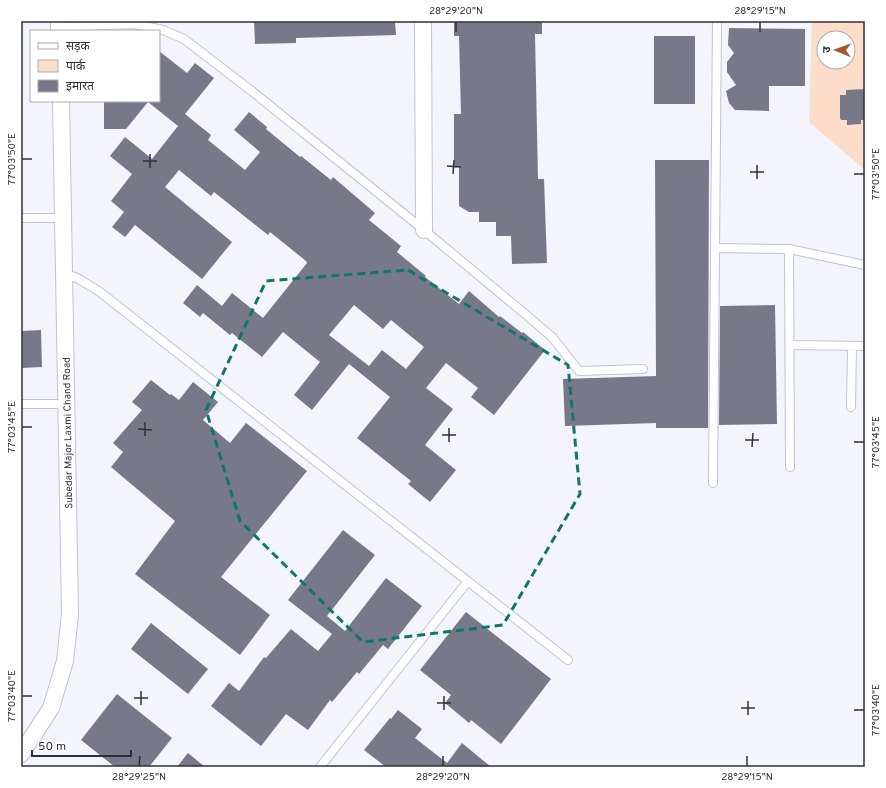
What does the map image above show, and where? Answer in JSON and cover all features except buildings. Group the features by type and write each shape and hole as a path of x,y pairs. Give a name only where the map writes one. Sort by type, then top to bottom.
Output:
{"street":[{"path":"423,21 424,230"},
{"name":"Subedar Major Laxmi Chand Road","path":"21,754 51,708 65,661 70,614 60,102"}],"lane":[{"path":"713,483 717,21"},
{"path":"59,26 134,24 163,30 184,39 253,92 424,230 552,338 579,371 643,369"},
{"path":"21,218 63,218"},
{"path":"715,248 789,249 865,265"},
{"path":"789,249 790,467"},
{"path":"64,273 79,279 100,292 568,660"},
{"path":"790,345 865,346"},
{"path":"851,407 852,346"},
{"path":"21,404 66,404"},
{"path":"321,766 468,581"}],"highlighted area":[{"path":"408,270 568,365 580,494 503,625 363,642 240,521 206,410 266,281"}],"green space":[{"path":"812,21 865,21 865,170 809,122"}]}
